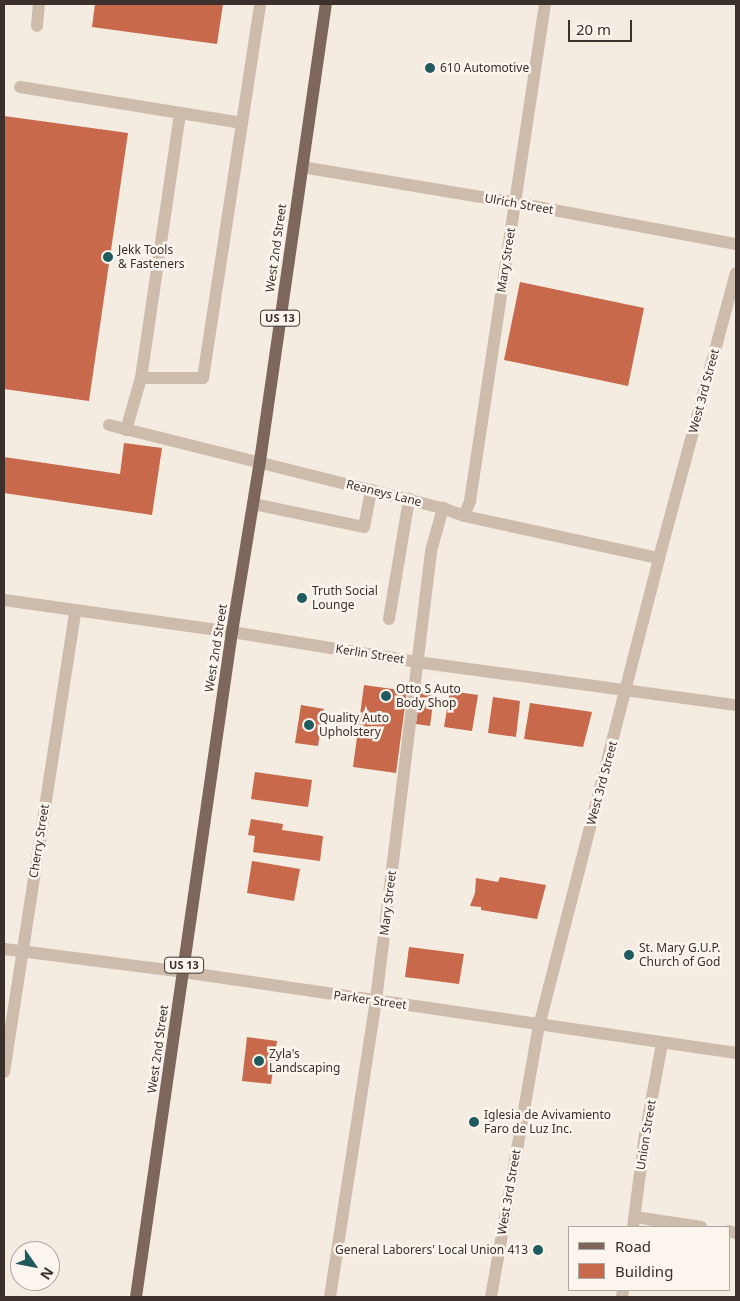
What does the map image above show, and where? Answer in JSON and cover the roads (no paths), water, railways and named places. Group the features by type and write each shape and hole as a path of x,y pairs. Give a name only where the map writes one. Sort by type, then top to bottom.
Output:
{"main road":[{"name":"West 2nd Street","path":"136,1297 232,632 260,461 326,4"}],"street":[{"path":"37,26 39,4"},
{"path":"141,378 203,378 260,4"},
{"name":"Mary Street","path":"464,516 470,501 516,203 544,4"},
{"path":"20,87 242,123"},
{"path":"126,430 141,378 180,113"},
{"name":"Ulrich Street","path":"302,167 516,203 736,244"},
{"name":"West 3rd Street","path":"491,1297 539,1026 659,558 736,273"},
{"name":"Reaneys Lane","path":"109,425 409,499 464,516 659,558"},
{"path":"253,504 364,527 371,490"},
{"path":"389,619 409,499"},
{"name":"Mary Street","path":"330,1297 376,1000 431,551 443,508"},
{"name":"Kerlin Street","path":"4,600 232,632 418,662 736,706"},
{"name":"Cherry Street","path":"4,1072 21,952 76,611"},
{"name":"Parker Street","path":"4,949 183,972 539,1026 736,1053"},
{"name":"Union Street","path":"634,1222 645,1135 662,1044"},
{"path":"634,1222 688,1226"}],"place":[{"name":"610 Automotive","path":"430,68"},
{"name":"Jekk Tools & Fasteners","path":"108,257"},
{"name":"Truth Social Lounge","path":"302,598"},
{"name":"Otto S Auto Body Shop","path":"386,696"},
{"name":"Quality Auto Upholstery","path":"309,725"},
{"name":"St. Mary G.U.P. Church of God","path":"629,955"},
{"name":"Zyla's Landscaping","path":"259,1061"},
{"name":"Iglesia de Avivamiento Faro de Luz Inc.","path":"474,1122"},
{"name":"General Laborers' Local Union 413","path":"538,1250"}]}
